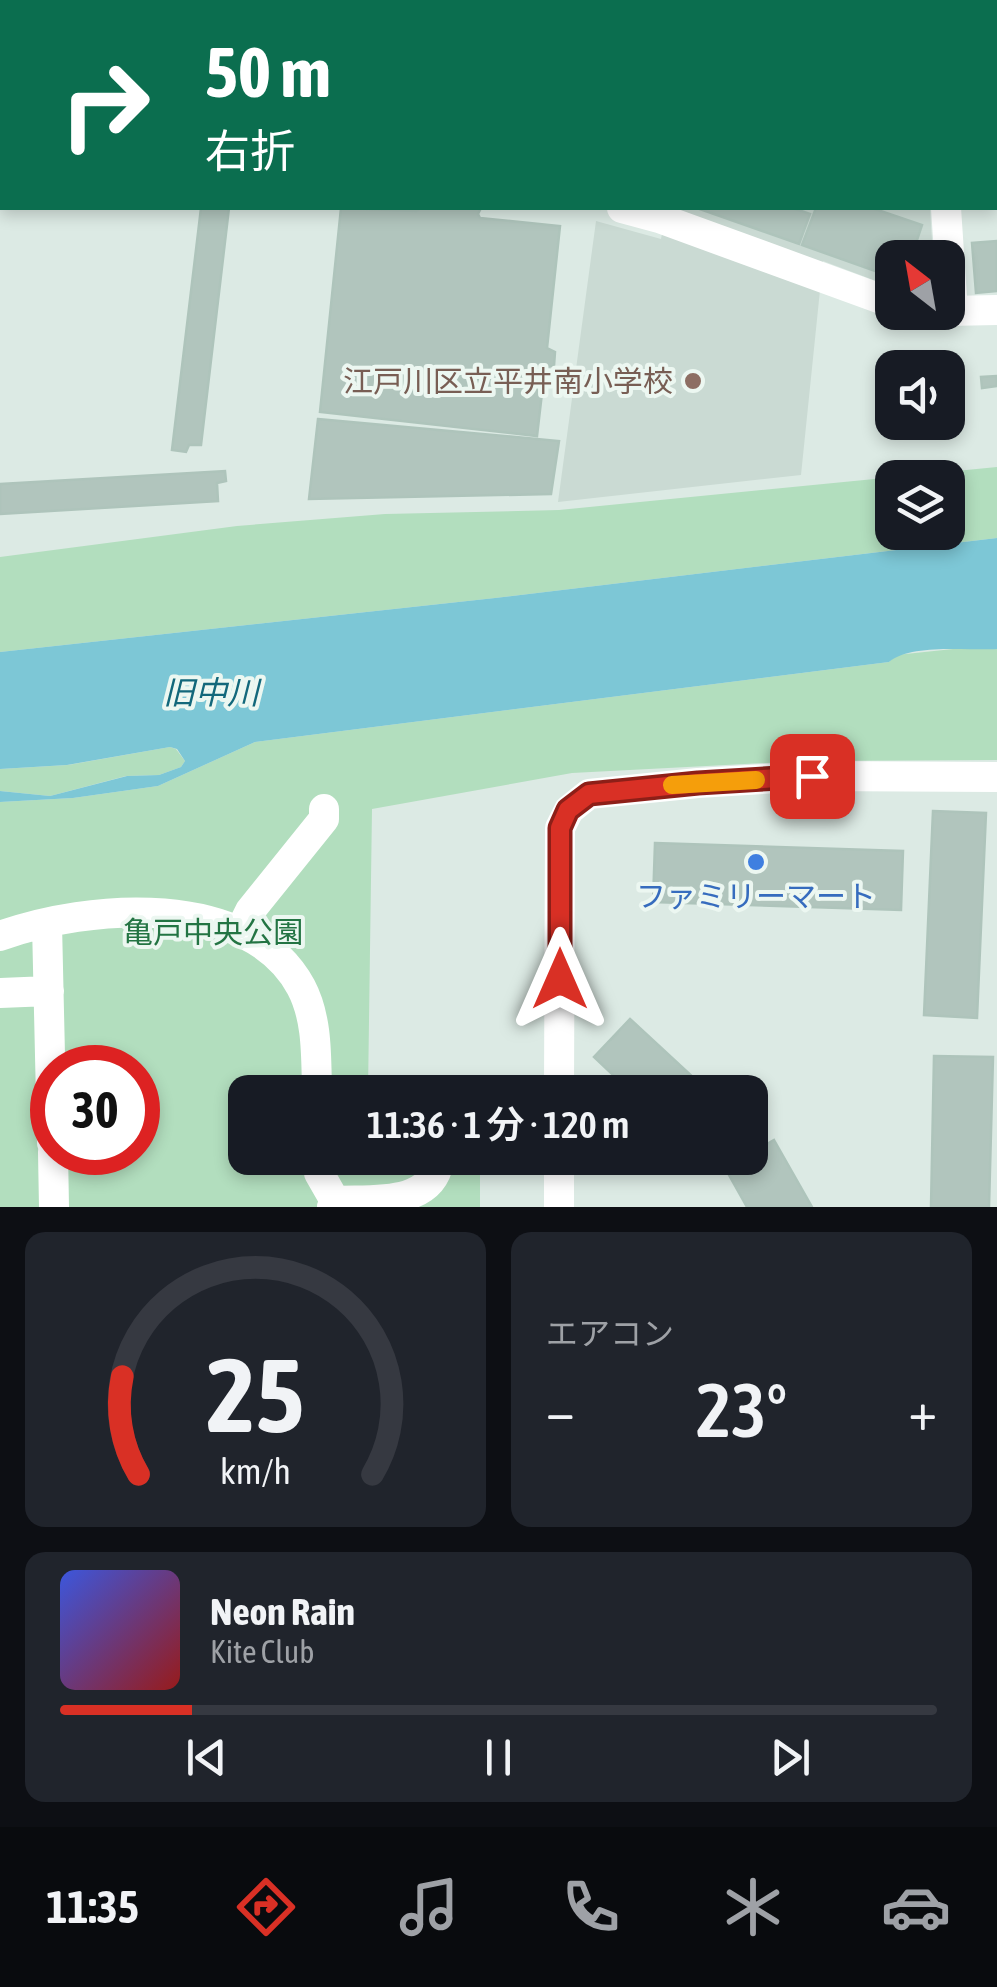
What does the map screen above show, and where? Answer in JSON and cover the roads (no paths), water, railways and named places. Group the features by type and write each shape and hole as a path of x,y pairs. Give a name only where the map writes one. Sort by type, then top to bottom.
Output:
{"street":[{"path":"637,210 875,297"},
{"path":"946,210 947,240"},
{"path":"965,311 997,310"},
{"path":"559,1075 560,828 568,810 589,794 812,776 997,777"},
{"path":"240,931 250,911 324,819 324,809"},
{"path":"0,936 99,912 152,912 240,931 278,956 304,991 315,1033 316,1075"},
{"path":"47,924 50,1045"},
{"path":"0,993 49,990"},
{"path":"53,1175 54,1207"},
{"path":"320,1175 333,1204 422,1201 436,1175"},
{"path":"558,1207 559,1175"}],"water":[{"name":"旧中川","path":"997,538 997,649 926,650 889,662 255,742 158,786 73,798 0,802 0,791 50,796 127,776 159,775 181,767 185,761 177,749 170,747 67,765 0,769 0,652 897,550 965,550 965,542"}],"place":[{"name":"江戸川区立平井南小学校","path":"693,381"},
{"name":"ファミリーマート","path":"756,862"}],"park label":[{"name":"亀戸中央公園","path":"213,932"}]}
